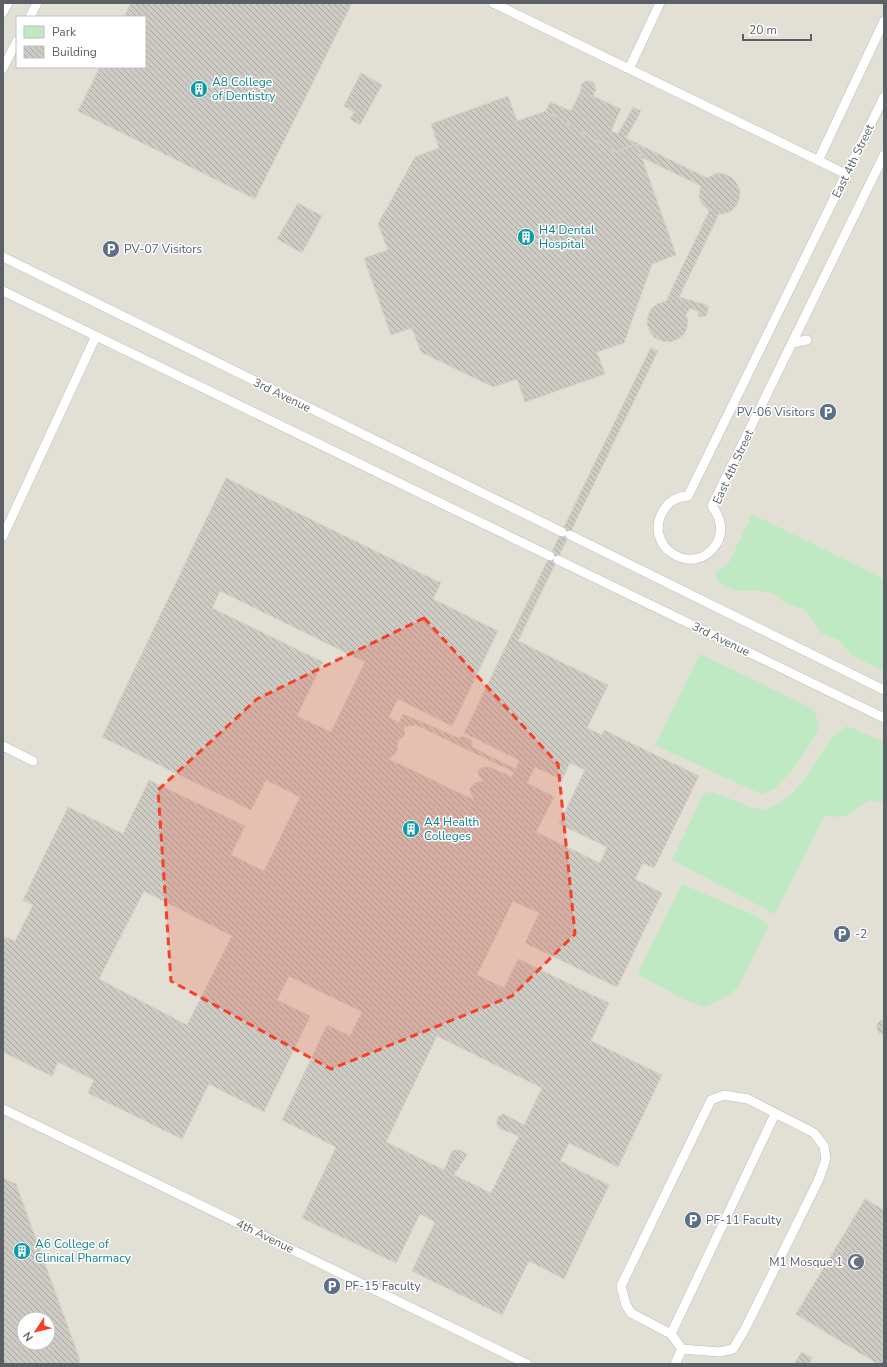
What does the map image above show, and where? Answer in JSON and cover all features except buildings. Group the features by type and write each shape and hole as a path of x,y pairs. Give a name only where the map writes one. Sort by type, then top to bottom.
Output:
{"lane":[{"path":"3,12 8,3"},
{"path":"30,16 37,3"},
{"path":"493,3 846,174"},
{"path":"629,69 660,3"},
{"path":"818,161 884,21"},
{"path":"3,68 16,43"},
{"name":"East 4th Street","path":"884,97 688,496 675,499 667,505 661,513 658,523 658,532 667,550 675,556 685,559 695,559 704,556 712,550 718,542 721,532 720,522 717,513 712,506 884,156"},
{"name":"3rd Avenue","path":"3,258 884,690"},
{"name":"3rd Avenue","path":"3,291 884,718"},
{"path":"3,536 96,336"},
{"path":"792,343 807,340"},
{"path":"3,746 33,761"},
{"path":"724,1095 748,1099 814,1134 824,1146 826,1159 819,1179 745,1329 733,1349 719,1352 682,1349 671,1334 630,1313 626,1304 622,1286 711,1100 724,1095"},
{"name":"4th Avenue","path":"3,1109 527,1364"},
{"path":"671,1334 775,1114"},
{"path":"675,1364 682,1349"}],"highlighted area":[{"path":"424,618 558,764 575,934 512,996 331,1069 171,981 158,790 257,699"}],"shaded area":[{"path":"3,3 884,3 884,1364 3,1364"}],"green space":[{"path":"752,514 884,579 884,671 852,656 839,640 821,633 805,610 784,603 779,597 772,593 755,590 736,591 718,581 715,573 730,561"},
{"path":"700,654 812,708 815,713 818,719 818,725 814,737 792,770 780,784 772,790 761,794 655,745"},
{"path":"847,726 884,742 884,803 872,800 847,815 836,817 825,815 775,914 672,860 704,793 713,792 750,807 763,810 778,804 792,794 805,778 832,738"},
{"path":"682,884 760,918 769,925 739,985 732,993 706,1007 687,1001 637,974"}],"place":[{"name":"A8 College of Dentistry","path":"199,89"},
{"name":"H4 Dental Hospital","path":"526,237"},
{"name":"PV-07 Visitors","path":"111,249"},
{"name":"PV-06 Visitors","path":"828,412"},
{"name":"A4 Health Colleges","path":"411,829"},
{"name":"-2","path":"842,934"},
{"name":"PF-11 Faculty","path":"693,1220"},
{"name":"A6 College of Clinical Pharmacy","path":"22,1251"},
{"name":"M1 Mosque 1","path":"856,1262"},
{"name":"PF-15 Faculty","path":"332,1286"}]}
